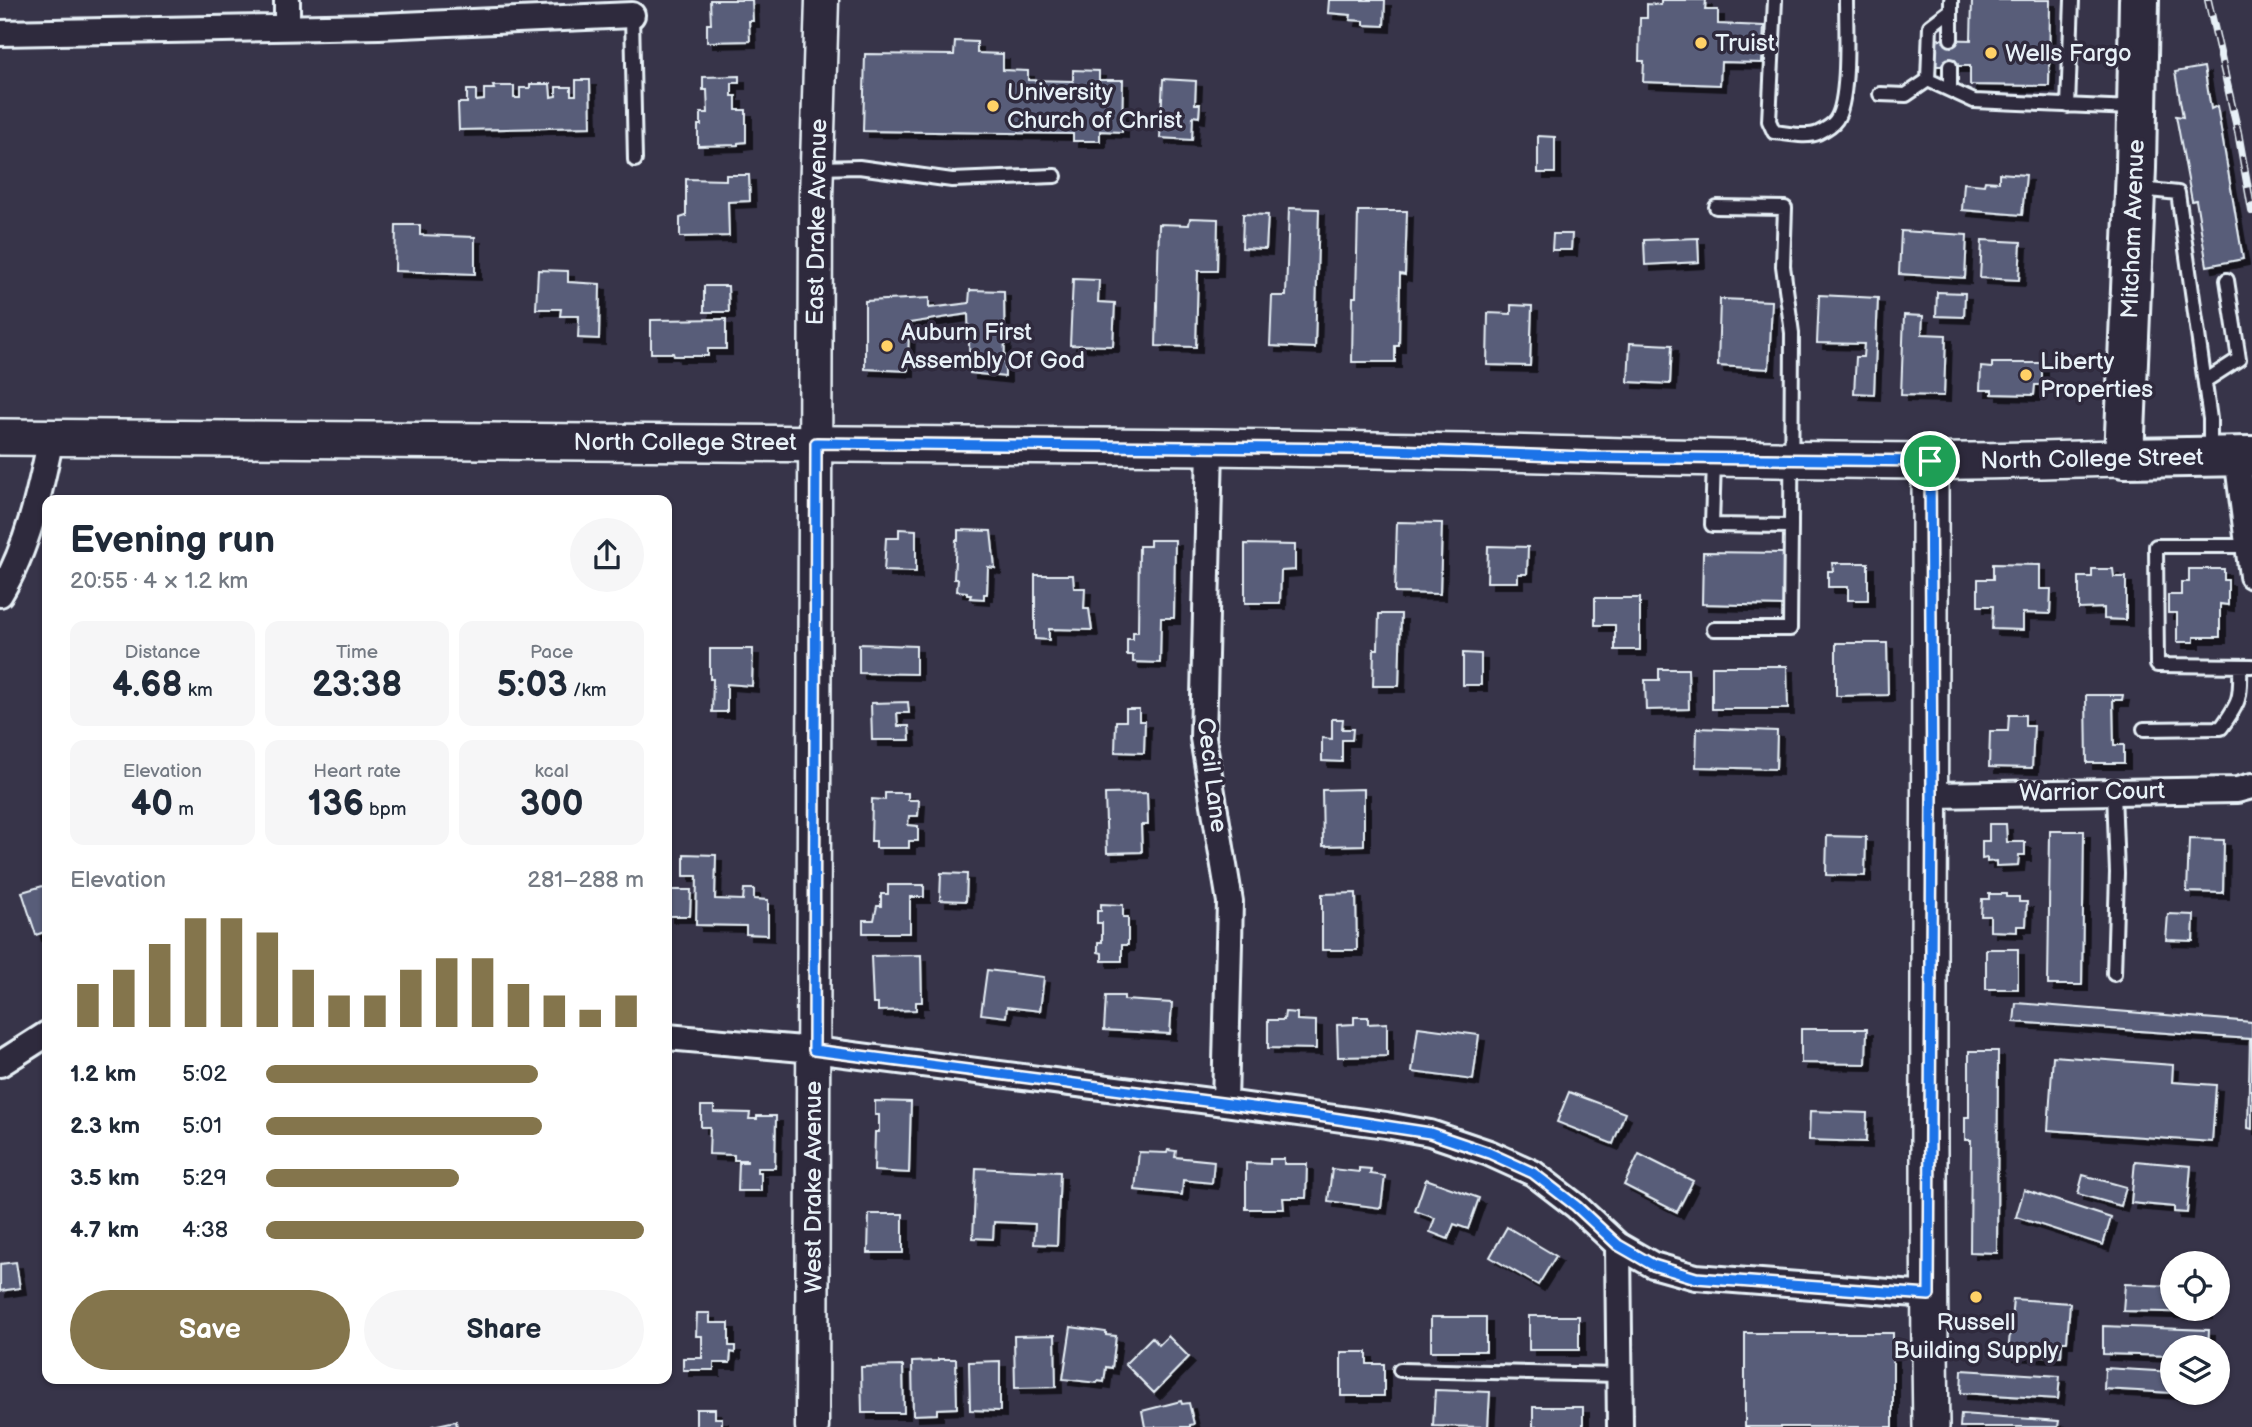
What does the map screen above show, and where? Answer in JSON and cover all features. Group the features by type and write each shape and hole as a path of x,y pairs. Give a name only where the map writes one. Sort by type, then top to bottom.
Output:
{"main road":[{"path":"2121,0 2139,46"},
{"name":"Mitcham Avenue","path":"2124,458 2136,189 2139,0"},
{"name":"North College Street","path":"0,437 1210,447 1588,457 1930,461 2233,456"},
{"path":"1930,461 1931,1427"}],"street":[{"path":"287,0 287,27"},
{"name":"East Drake Avenue","path":"816,443 816,168 822,0"},
{"path":"0,33 379,26 632,15"},
{"path":"0,594 12,573 34,509 51,438"},
{"name":"West Drake Avenue","path":"812,1427 816,443"},
{"name":"Cecil Lane","path":"1210,447 1203,738 1230,902 1225,1103"},
{"path":"2233,456 2252,576"},
{"name":"Warrior Court","path":"1932,795 2237,790 2252,786"},
{"path":"0,1065 42,1037"},
{"path":"672,1037 814,1050 1419,1131 1489,1153 1533,1173 1576,1206 1618,1245 1653,1265 1696,1278 1929,1295"},
{"path":"1618,1245 1620,1427"}],"lane":[{"path":"1775,0 1769,121 1774,132 1815,134 1828,128 1837,119 1841,106 1845,85 1846,0"},
{"path":"2068,106 2072,0"},
{"path":"1951,5 1951,39"},
{"path":"1928,80 1930,26 1951,5"},
{"path":"632,15 635,160"},
{"path":"1950,66 1950,90"},
{"path":"1928,80 1974,101 2136,108"},
{"path":"1880,94 1906,95 1928,80"},
{"path":"816,168 859,167 953,180 1055,176"},
{"path":"2136,189 2178,193 2211,427 2233,456"},
{"path":"1714,629 1790,629 1792,459 1792,334 1783,266 1785,208 1716,207"},
{"path":"2205,381 2239,359 2227,280"},
{"path":"1714,457 1712,525 1791,526"},
{"path":"2144,729 2221,728 2236,709 2246,666 2157,665 2156,546 2248,546"},
{"path":"2115,792 2115,974"},
{"path":"1400,1370 1620,1375"}],"building":[{"path":"710,0 752,0 750,41 707,42 707,24 711,24"},
{"path":"1329,0 1385,0 1384,26 1364,25 1364,21 1350,20 1351,15 1328,13"},
{"name":"Truist","path":"1661,0 1706,0 1705,10 1718,10 1718,24 1764,26 1762,63 1721,62 1720,85 1643,82 1644,61 1639,61 1640,18 1647,18 1647,4 1661,5"},
{"name":"Wells Fargo","path":"1972,0 2050,0 2049,86 1970,85 1970,66 1932,66 1932,39 1971,40"},
{"name":"University Church of Christ","path":"955,41 977,42 977,53 1003,54 1003,70 1028,71 1028,80 1073,81 1073,70 1099,71 1099,80 1123,80 1122,132 1100,131 1100,141 1073,141 1073,134 863,131 865,54 954,55"},
{"path":"2204,67 2211,109 2217,106 2243,259 2207,266 2196,200 2192,201 2176,116 2183,117 2175,72"},
{"path":"739,76 739,83 732,83 732,96 736,96 736,110 746,110 746,142 738,145 698,146 701,113 708,113 707,90 703,90 703,77"},
{"path":"1163,79 1196,81 1195,104 1200,104 1199,117 1193,116 1192,140 1160,138"},
{"path":"576,80 590,80 591,127 459,130 458,103 467,103 467,90 476,90 476,101 484,100 484,89 494,89 493,86 514,86 514,98 520,98 520,88 530,88 530,84 550,84 551,97 556,96 556,87 571,87 571,95 576,95"},
{"path":"1538,136 1555,137 1555,173 1538,173"},
{"path":"1999,173 2026,175 2022,215 1962,210 1964,183 1984,185 1985,181 1999,182"},
{"path":"726,175 749,175 750,201 728,202 729,236 680,237 680,218 686,216 686,179 726,180"},
{"path":"1289,208 1319,209 1315,348 1270,346 1272,296 1286,296"},
{"path":"1358,211 1407,211 1405,275 1400,274 1399,346 1395,346 1395,362 1352,362"},
{"path":"1243,214 1268,215 1266,249 1242,248"},
{"path":"1190,218 1218,219 1217,271 1198,271 1196,347 1156,346 1159,224 1189,225"},
{"path":"396,225 420,225 420,235 475,237 475,274 395,271"},
{"path":"1901,231 1967,235 1965,278 1899,274"},
{"path":"1553,234 1572,234 1571,250 1552,250"},
{"path":"1698,238 1699,262 1645,265 1644,240"},
{"path":"1982,240 2021,242 2019,280 1980,278"},
{"path":"538,270 568,271 568,282 600,284 599,339 578,338 579,316 560,316 561,309 536,309"},
{"path":"1073,279 1099,280 1098,302 1115,303 1113,346 1070,345"},
{"path":"704,286 728,286 729,312 704,312"},
{"name":"Auburn First Assembly Of God","path":"970,290 1004,291 1005,377 970,373 968,314 909,323 908,371 865,369 865,301 929,298 929,308 969,303"},
{"path":"1937,292 1965,293 1964,317 1936,316"},
{"path":"1819,295 1878,298 1874,394 1854,393 1856,357 1863,357 1864,344 1817,343"},
{"path":"1720,299 1772,301 1769,369 1718,366"},
{"path":"1511,305 1532,306 1530,366 1487,365 1488,313 1511,314"},
{"path":"1904,315 1923,316 1922,334 1946,335 1944,396 1901,395"},
{"path":"726,319 726,349 708,349 708,356 651,353 651,320"},
{"path":"1630,343 1672,345 1670,384 1628,382"},
{"path":"1992,363 2042,363 2042,385 2035,385 2034,395 1992,394 1992,390 1980,390 1981,367 1992,368"},
{"path":"1397,522 1442,523 1440,594 1395,593"},
{"path":"899,529 916,530 916,572 884,571 886,538 899,538"},
{"path":"958,530 991,531 995,568 988,567 987,594 984,594 984,599 970,598 971,595 967,595 967,592 957,591 958,579 954,579"},
{"path":"1150,540 1175,540 1174,618 1161,618 1160,663 1133,662 1133,655 1127,655 1127,639 1133,639 1133,632 1138,632 1139,546 1150,546"},
{"path":"1245,544 1295,545 1295,570 1281,571 1280,603 1245,603"},
{"path":"1488,546 1528,547 1527,574 1518,574 1518,582 1487,582"},
{"path":"1703,552 1786,553 1786,606 1702,604"},
{"path":"1832,563 1868,563 1868,600 1848,600 1848,587 1828,587 1828,571 1833,571"},
{"path":"1993,564 2040,565 2040,589 2051,589 2050,614 2023,613 2023,630 1992,629 1993,606 1978,606 1978,579 1993,579"},
{"path":"2092,569 2113,569 2114,577 2126,577 2126,620 2104,619 2104,608 2079,609 2079,577 2092,577"},
{"path":"2189,569 2224,569 2224,580 2228,580 2228,605 2220,604 2220,637 2194,637 2194,642 2177,642 2177,613 2168,613 2168,595 2181,595 2181,582 2189,582"},
{"path":"1035,575 1073,575 1074,588 1085,588 1084,609 1089,609 1092,630 1049,629 1049,640 1035,639"},
{"path":"1595,598 1640,598 1640,650 1615,650 1615,625 1595,625"},
{"path":"1379,614 1401,614 1399,686 1373,686"},
{"path":"1836,643 1887,643 1888,695 1836,696"},
{"path":"859,644 916,646 916,674 859,673"},
{"path":"710,649 753,649 752,686 727,684 727,712 712,712"},
{"path":"1463,653 1481,654 1481,685 1463,685"},
{"path":"1712,666 1787,666 1788,709 1712,709"},
{"path":"1659,669 1688,669 1689,709 1646,710 1645,680 1659,680"},
{"path":"2086,695 2123,695 2122,700 2113,700 2114,745 2124,745 2124,763 2087,763"},
{"path":"908,702 909,713 897,713 898,726 909,726 910,740 872,740 871,703"},
{"path":"1126,709 1139,709 1139,721 1145,721 1144,753 1115,752 1116,721 1126,721"},
{"path":"2009,715 2025,715 2025,726 2034,726 2032,768 1989,767 1990,731 2008,731"},
{"path":"1332,719 1343,719 1342,729 1353,729 1352,740 1342,740 1342,762 1322,761 1322,738 1332,739"},
{"path":"1697,728 1777,731 1776,769 1696,767"},
{"path":"1364,789 1364,845 1323,846 1322,790"},
{"path":"885,793 908,793 908,800 919,800 918,816 909,816 908,825 918,826 918,841 909,841 909,848 876,848 876,841 871,841 872,799 885,800"},
{"path":"1147,793 1148,825 1141,825 1142,852 1107,853 1105,794"},
{"path":"1989,824 2006,824 2007,842 2025,842 2025,855 2019,855 2018,865 1996,866 1996,861 1987,862 1987,858 1982,859 1982,841 1989,841"},
{"path":"2050,831 2084,831 2082,985 2048,985"},
{"path":"1827,836 1866,837 1865,876 1826,875"},
{"path":"2189,839 2224,840 2223,893 2187,892"},
{"path":"684,854 716,855 715,899 743,900 744,889 754,889 754,899 768,900 768,935 746,934 746,926 696,925 697,876 684,876"},
{"path":"941,873 967,874 966,901 940,900"},
{"path":"888,885 924,885 924,897 910,897 910,933 863,933 863,920 874,920 877,906 881,906 881,894 888,894"},
{"path":"42,886 42,933 36,935 22,892"},
{"path":"672,890 691,890 690,916 672,916"},
{"path":"1356,893 1357,950 1322,950 1322,894"},
{"path":"1989,894 2006,894 2006,897 2019,897 2019,902 2027,902 2026,926 2017,926 2017,932 1990,931 1990,916 1981,916 1982,899 1989,899"},
{"path":"1101,904 1123,905 1123,917 1128,917 1128,945 1122,945 1122,961 1102,961 1102,953 1098,952 1098,942 1102,942 1102,923 1097,923 1097,911 1101,911"},
{"path":"2168,914 2194,915 2193,941 2166,940"},
{"path":"1986,949 2018,949 2018,989 1986,989"},
{"path":"921,955 922,1002 916,1002 916,1010 878,1011 878,1004 873,1004 871,956"},
{"path":"987,970 1044,977 1040,1011 1007,1007 1006,1017 981,1014"},
{"path":"1106,996 1172,1003 1170,1034 1104,1030"},
{"path":"2016,1003 2252,1022 2252,1129 2248,1128 2250,1039 2014,1022"},
{"path":"1285,1012 1297,1013 1297,1020 1316,1021 1316,1049 1268,1048 1268,1020 1284,1020"},
{"path":"1354,1017 1368,1017 1368,1024 1387,1023 1387,1056 1338,1057 1337,1025 1354,1024"},
{"path":"1418,1027 1479,1035 1473,1080 1412,1072"},
{"path":"1801,1029 1867,1029 1866,1064 1801,1063"},
{"path":"1969,1051 1998,1051 1997,1253 1970,1252 1971,1140 1965,1140 1965,1117 1969,1117"},
{"path":"2053,1056 2173,1065 2172,1082 2216,1085 2212,1142 2048,1130"},
{"path":"1569,1092 1625,1113 1613,1144 1557,1122"},
{"path":"875,1101 911,1102 909,1173 874,1171 875,1132 879,1132 879,1115 875,1115"},
{"path":"701,1106 714,1106 714,1112 750,1113 749,1119 776,1116 775,1168 757,1168 757,1172 761,1172 761,1191 738,1191 739,1162 747,1160 734,1160 734,1155 709,1154 710,1127 701,1127"},
{"path":"1810,1111 1867,1113 1866,1142 1809,1140"},
{"path":"1168,1150 1176,1151 1175,1157 1214,1161 1212,1183 1183,1180 1182,1195 1135,1190 1139,1152 1167,1153"},
{"path":"1639,1154 1693,1181 1677,1212 1624,1185"},
{"path":"1270,1159 1284,1159 1284,1164 1307,1164 1306,1198 1283,1198 1284,1209 1246,1209 1246,1163 1270,1164"},
{"path":"2135,1161 2191,1166 2187,1213 2174,1212 2174,1207 2131,1203"},
{"path":"976,1168 1060,1172 1057,1245 1034,1244 1035,1224 994,1222 993,1239 973,1238"},
{"path":"1359,1168 1371,1169 1370,1174 1385,1176 1381,1208 1328,1201 1332,1169 1359,1172"},
{"path":"2083,1175 2126,1187 2121,1206 2078,1194"},
{"path":"1426,1179 1479,1198 1468,1229 1454,1224 1448,1239 1430,1232 1435,1218 1415,1211"},
{"path":"2024,1190 2111,1218 2103,1245 2016,1217"},
{"path":"869,1214 903,1214 903,1253 868,1253"},
{"path":"1507,1227 1556,1256 1538,1285 1490,1257"},
{"path":"16,1262 20,1288 0,1291 0,1264"},
{"path":"2125,1284 2160,1285 2160,1312 2123,1311"},
{"path":"2013,1299 2070,1303 2067,1341 2062,1341 2061,1357 2008,1354"},
{"path":"697,1313 710,1313 710,1323 729,1323 729,1346 735,1346 735,1353 731,1352 730,1363 714,1363 714,1370 683,1370 683,1358 702,1358 702,1336 696,1336"},
{"path":"1529,1316 1579,1316 1579,1350 1529,1350"},
{"path":"1431,1317 1486,1317 1486,1351 1431,1351"},
{"path":"2103,1326 2209,1330 2209,1335 2160,1335 2160,1356 2103,1354"},
{"path":"1071,1327 1116,1336 1112,1368 1106,1367 1104,1382 1063,1379"},
{"path":"1745,1333 1893,1333 1893,1427 1745,1427"},
{"path":"1055,1335 1056,1387 1015,1388 1014,1336"},
{"path":"1168,1336 1189,1357 1154,1393 1125,1364 1152,1337 1159,1345"},
{"path":"1341,1352 1367,1352 1367,1364 1384,1364 1384,1396 1341,1396"},
{"path":"956,1359 957,1408 937,1409 937,1414 913,1415 912,1362"},
{"path":"1000,1361 1000,1411 970,1410 969,1362"},
{"path":"903,1366 904,1413 862,1413 861,1367"},
{"path":"2105,1368 2160,1371 2160,1392 2104,1389"},
{"path":"1962,1370 2060,1376 2058,1399 1961,1393"},
{"path":"1435,1390 1490,1392 1488,1427 1433,1426"},
{"path":"1181,1401 1182,1404 1189,1403 1194,1424 1190,1427 1145,1427 1142,1411"},
{"path":"1533,1407 1583,1407 1583,1427 1533,1427"},
{"path":"696,1409 715,1409 715,1418 722,1418 722,1427 696,1427"},
{"path":"1961,1414 2059,1421 2058,1427 1960,1427"},
{"path":"456,1421 457,1427 432,1427 432,1426"}],"railway":[{"path":"2208,0 2238,132 2252,211"}],"place":[{"name":"Truist","path":"1701,43"},
{"name":"Wells Fargo","path":"1991,53"},
{"name":"University Church of Christ","path":"993,106"},
{"name":"Auburn First Assembly Of God","path":"887,346"},
{"name":"Liberty Properties","path":"2026,375"},
{"name":"Russell Building Supply","path":"1976,1297"}],"route":[{"path":"816,443 1363,449 1588,457 1930,461 1932,795 1929,1295 1696,1278 1653,1265 1618,1245 1576,1206 1533,1173 1489,1153 1430,1133 1306,1114 814,1050 816,443"}]}
